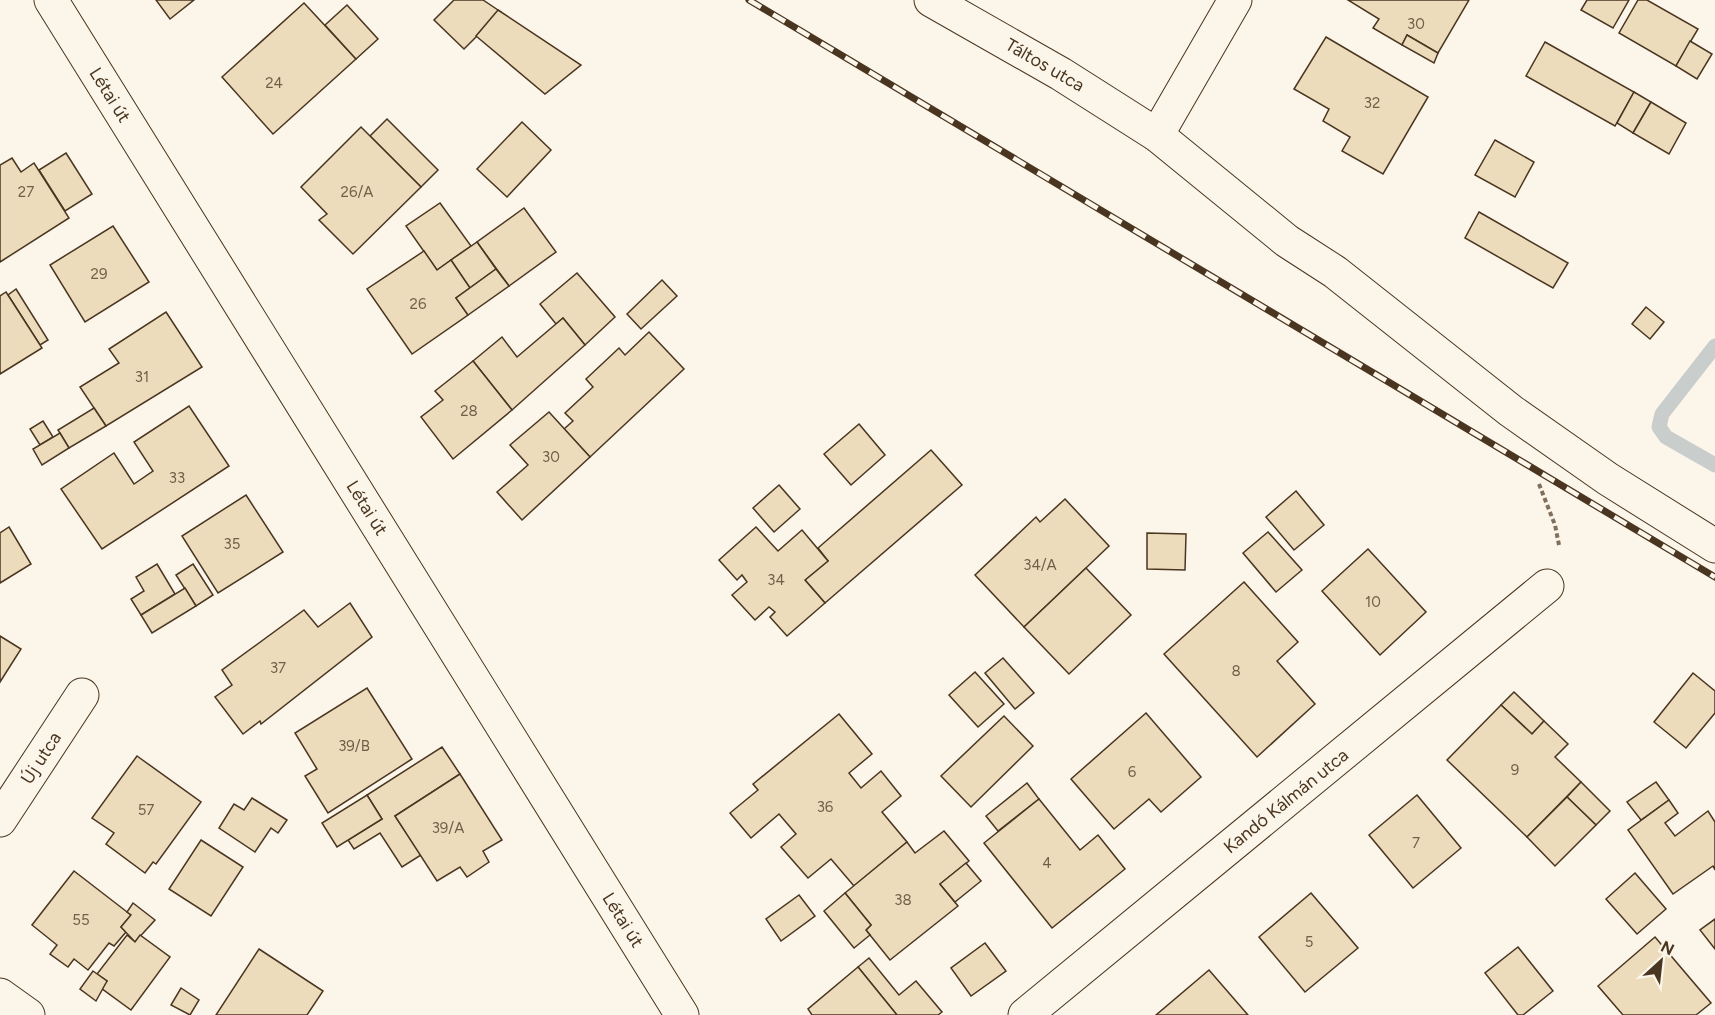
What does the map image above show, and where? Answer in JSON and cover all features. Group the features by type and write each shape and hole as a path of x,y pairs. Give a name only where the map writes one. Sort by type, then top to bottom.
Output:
{"street":[{"name":"Létai út","path":"51,0 682,1015"},
{"name":"Táltos utca","path":"931,0 1061,74 1157,135 1279,235 1335,272 1511,411 1608,479 1715,546"},
{"path":"1157,135 1235,0"},
{"name":"Kandó Kálmán utca","path":"1025,1015 1546,586"},
{"name":"Új utca","path":"0,820 82,695"},
{"path":"0,995 28,1015"}],"path":[{"path":"1538,480 1560,544 1556,567 1546,586"}],"building":[{"path":"156,0 194,0 170,19"},
{"path":"454,0 483,0 501,12 464,49 434,20"},
{"path":"1348,0 1469,0 1438,53 1407,35 1402,45 1373,28 1379,19"},
{"path":"1587,0 1629,0 1613,28 1581,10"},
{"path":"1638,0 1647,0 1698,29 1676,66 1619,33"},
{"path":"304,3 356,59 273,134 222,77"},
{"path":"347,5 378,39 356,59 325,25"},
{"path":"498,10 581,65 545,94 476,36"},
{"path":"1407,35 1438,53 1434,63 1402,45"},
{"path":"1326,37 1428,97 1383,174 1342,151 1350,137 1323,121 1329,109 1294,89"},
{"path":"1690,41 1712,54 1697,79 1676,66"},
{"path":"1545,42 1634,92 1615,126 1526,76"},
{"path":"1634,92 1651,102 1633,133 1617,123"},
{"path":"1651,102 1686,123 1669,154 1633,133"},
{"path":"387,119 438,170 421,187 370,136"},
{"path":"522,122 551,150 507,197 477,169"},
{"path":"361,127 421,187 353,254 319,220 327,214 301,187"},
{"path":"1495,140 1534,162 1515,197 1475,175"},
{"path":"66,153 92,194 65,211 39,170"},
{"path":"12,158 21,172 34,163 69,218 0,262 0,165"},
{"path":"440,203 471,246 437,270 406,226"},
{"path":"524,208 556,252 509,286 477,242"},
{"path":"1479,212 1568,263 1553,288 1465,238"},
{"path":"113,226 149,282 85,322 50,265"},
{"path":"477,242 496,269 470,288 451,260"},
{"path":"424,251 437,270 451,260 470,288 456,298 468,315 412,354 367,289"},
{"path":"496,269 509,286 468,315 456,298"},
{"path":"577,273 615,317 585,345 563,318 556,324 540,304"},
{"path":"662,280 677,296 641,329 627,314"},
{"path":"16,289 48,340 40,345 8,295"},
{"path":"6,292 42,348 0,374 0,296"},
{"path":"1646,307 1664,322 1650,339 1632,324"},
{"path":"166,312 202,367 106,426 80,387 119,363 109,349"},
{"path":"563,318 585,345 512,410 473,361 502,337 517,357"},
{"path":"649,332 684,369 590,457 564,429 573,421 565,413 593,387 586,379 619,348 625,355"},
{"path":"473,361 512,410 453,459 421,417 443,400 435,391"},
{"path":"189,406 229,466 102,549 61,489 114,453 134,484 153,471 134,442"},
{"path":"94,408 106,426 69,448 58,430"},
{"path":"549,412 590,457 522,520 497,492 528,465 510,445"},
{"path":"43,421 53,437 40,445 30,429"},
{"path":"859,424 885,455 851,485 824,454"},
{"path":"60,433 69,448 42,465 33,449"},
{"path":"931,450 962,485 825,603 805,580 828,561 818,548"},
{"path":"779,485 800,509 774,532 753,508"},
{"path":"1296,491 1324,525 1294,550 1266,517"},
{"path":"246,495 283,552 218,593 182,536"},
{"path":"1065,499 1109,546 1024,627 975,575 1036,517 1040,522"},
{"path":"9,527 31,564 0,583 0,533"},
{"path":"756,527 778,551 802,530 828,561 805,580 825,603 787,636 770,617 775,612 769,607 755,620 732,595 747,582 742,575 737,580 719,560"},
{"path":"1268,532 1302,570 1276,592 1243,553"},
{"path":"1147,533 1186,534 1185,570 1147,569"},
{"path":"1368,549 1426,612 1380,655 1322,591"},
{"path":"157,564 175,594 141,615 131,599 144,591 136,577"},
{"path":"193,564 213,595 196,606 176,575"},
{"path":"1086,568 1131,615 1069,674 1024,627"},
{"path":"1244,582 1298,642 1277,661 1315,704 1257,757 1164,654"},
{"path":"185,588 196,606 152,633 141,615"},
{"path":"350,603 372,637 261,724 260,721 243,734 215,697 232,685 222,670 304,610 318,627"},
{"path":"0,636 21,649 0,682"},
{"path":"1003,658 1034,693 1015,709 985,673"},
{"path":"975,672 1004,704 978,727 949,695"},
{"path":"1693,673 1715,691 1715,713 1686,748 1654,722"},
{"path":"367,688 412,759 328,813 305,776 317,769 295,733"},
{"path":"1514,692 1544,721 1532,734 1501,705"},
{"path":"1501,705 1532,734 1544,721 1568,744 1555,757 1581,782 1527,837 1447,760"},
{"path":"1146,713 1201,777 1161,812 1149,799 1114,829 1071,779"},
{"path":"839,714 872,754 849,773 861,788 881,771 901,796 882,812 907,842 854,886 831,859 808,878 781,847 796,834 779,814 751,838 730,813 758,790 753,784"},
{"path":"1004,716 1033,746 971,807 941,776"},
{"path":"442,747 460,774 395,816 421,855 402,867 380,833 354,849 348,840 382,819 367,795"},
{"path":"137,756 201,802 156,864 153,862 145,873 106,844 114,833 92,818"},
{"path":"460,774 502,840 483,851 489,862 467,877 460,867 437,881 395,816"},
{"path":"1581,782 1610,811 1596,825 1567,797"},
{"path":"1656,782 1669,800 1641,820 1627,802"},
{"path":"1027,783 1039,799 998,831 986,816"},
{"path":"367,795 382,819 337,847 322,823"},
{"path":"1417,795 1461,848 1413,888 1369,835"},
{"path":"1567,797 1596,825 1555,866 1527,837"},
{"path":"252,798 287,820 278,833 271,828 255,852 219,828 234,804 244,810"},
{"path":"1039,799 1080,850 1098,835 1125,869 1052,928 984,843"},
{"path":"1669,800 1678,813 1665,823 1675,836 1708,811 1715,822 1715,870 1713,866 1673,894 1628,830"},
{"path":"944,831 969,861 940,884 958,906 890,960 866,930 871,925 845,893 907,842 915,853"},
{"path":"201,840 243,867 211,916 169,889"},
{"path":"966,863 981,881 955,902 940,884"},
{"path":"74,871 131,915 121,927 126,932 114,946 109,943 88,970 74,959 68,967 50,954 57,945 32,925"},
{"path":"1635,873 1666,909 1637,934 1606,899"},
{"path":"845,893 871,925 866,930 870,935 854,948 824,911"},
{"path":"1311,893 1358,948 1305,992 1259,937"},
{"path":"799,895 815,916 781,941 766,919"},
{"path":"133,903 155,920 135,942 121,927 131,915 127,912"},
{"path":"1715,919 1715,949 1700,930"},
{"path":"127,935 135,942 140,935 170,957 131,1010 101,988 107,981 97,974"},
{"path":"1655,937 1711,1003 1696,1015 1623,1015 1598,986"},
{"path":"985,943 1006,971 971,996 951,968"},
{"path":"1518,947 1553,991 1523,1015 1518,1015 1485,973"},
{"path":"259,949 323,991 307,1015 216,1015"},
{"path":"869,958 899,995 916,981 942,1012 938,1015 897,1015 858,967"},
{"path":"858,967 897,1015 812,1015 808,1009"},
{"path":"1209,970 1248,1015 1156,1015"},
{"path":"93,971 107,981 96,1001 80,989"},
{"path":"181,988 199,1000 190,1015 171,1005"}],"waterway":[{"path":"1715,346 1662,414 1659,427 1666,437 1715,465"}],"railway":[{"path":"749,0 1715,577"}]}
